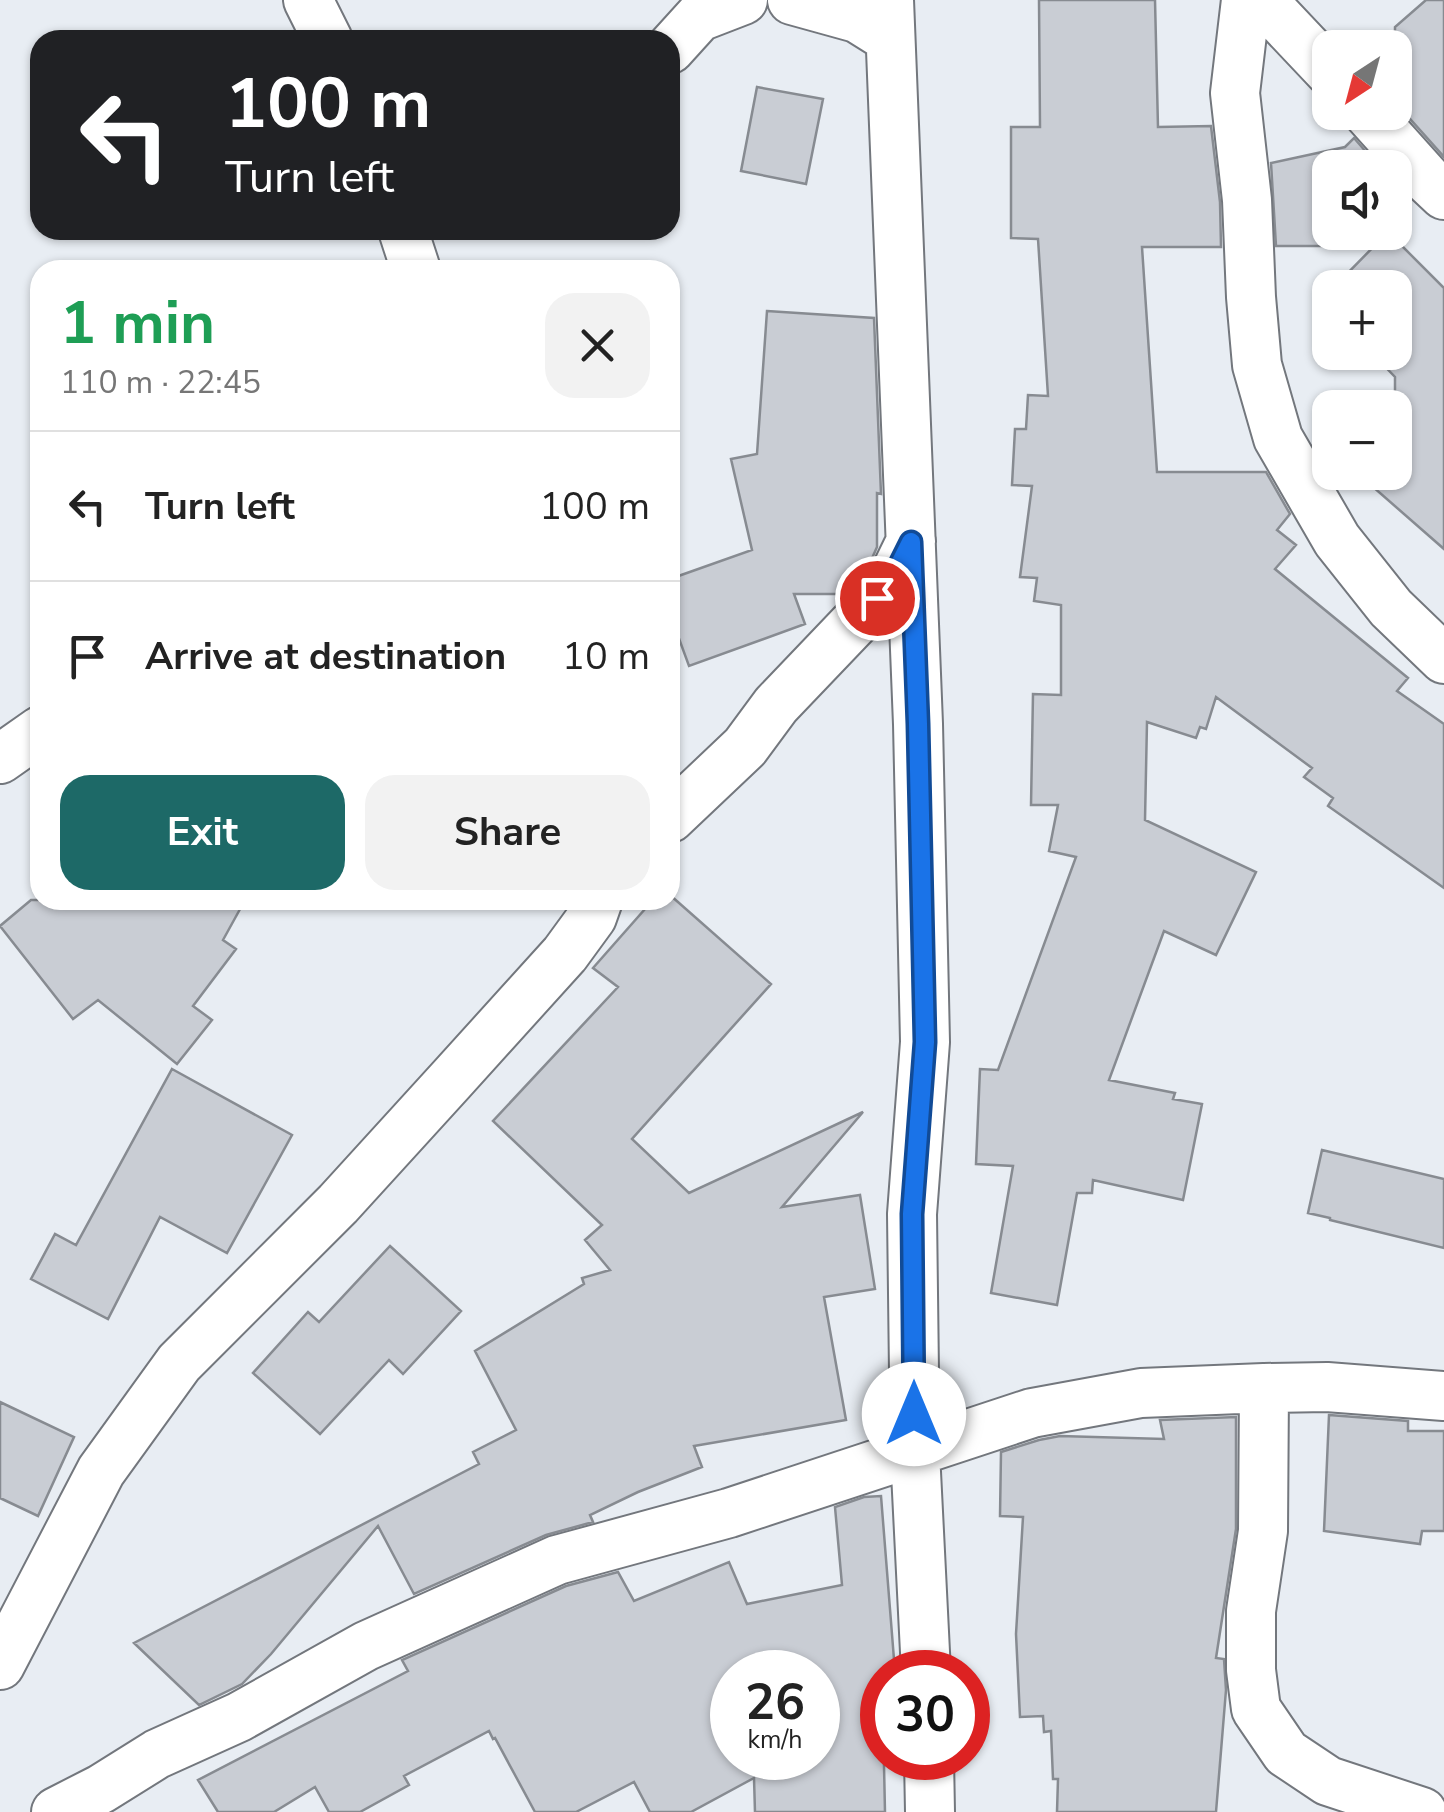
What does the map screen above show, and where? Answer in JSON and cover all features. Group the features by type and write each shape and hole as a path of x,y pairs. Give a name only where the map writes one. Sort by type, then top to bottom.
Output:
{"street":[{"path":"308,0 323,30"},
{"path":"680,38 699,17 743,0"},
{"path":"792,0 857,18 889,19 918,724 925,1042 912,1214 915,1452 925,1650"},
{"path":"1246,0 1236,93 1248,200 1250,297 1257,365 1278,438 1337,540 1391,608 1444,659"},
{"path":"1262,0 1312,53"},
{"path":"1383,130 1444,195"},
{"path":"680,809 745,747 776,705 861,616 892,580 911,542"},
{"path":"0,759 30,738"},
{"path":"0,1666 101,1471 179,1363 338,1204 565,954 594,910"},
{"path":"56,1812 157,1754 239,1717 366,1646 557,1560 729,1513 1032,1413 1141,1394 1264,1388 1326,1387 1444,1396"},
{"path":"1264,1388 1263,1531 1252,1611 1251,1670 1256,1709 1286,1753 1328,1781 1422,1812"},
{"path":"930,1780 930,1812"}],"building":[{"path":"1039,0 1155,0 1158,127 1211,126 1221,247 1142,247 1157,472 1266,472 1290,514 1277,530 1296,545 1275,569 1408,678 1397,691 1444,724 1444,888 1328,806 1333,798 1304,777 1312,768 1216,697 1206,729 1200,727 1196,738 1147,722 1145,820 1256,872 1216,955 1164,931 1109,1080 1175,1093 1173,1099 1202,1104 1183,1200 1093,1180 1092,1193 1077,1193 1057,1305 991,1293 1013,1166 976,1164 980,1069 998,1070 1076,857 1049,851 1058,805 1031,805 1033,694 1061,695 1061,605 1034,601 1037,578 1020,577 1032,486 1012,485 1015,429 1026,429 1028,395 1048,396 1038,239 1011,238 1011,127 1040,127"},
{"path":"1426,0 1444,0 1444,157 1412,121 1412,30 1395,27"},
{"path":"757,87 823,99 806,184 741,171"},
{"path":"1354,138 1364,150 1331,150 1345,147"},
{"path":"1312,154 1312,246 1276,246 1271,163"},
{"path":"1370,250 1406,250 1444,288 1444,549 1377,490 1412,490 1412,390 1395,390 1395,377 1388,370 1412,370 1412,270 1351,270"},
{"path":"767,311 874,318 881,494 877,493 877,547 869,565 844,594 794,594 805,624 689,666 680,641 680,575 752,550 731,459 757,454"},
{"path":"30,901 30,910 240,910 223,940 236,949 193,1006 212,1020 177,1064 98,1000 73,1019 0,926"},
{"path":"680,904 771,984 632,1139 689,1193 863,1112 782,1207 860,1195 875,1289 824,1297 846,1420 694,1446 702,1467 590,1515 593,1522 546,1535 414,1594 378,1526 242,1684 199,1705 134,1643 479,1464 473,1452 516,1430 475,1351 584,1284 582,1278 610,1270 585,1240 602,1225 493,1121 618,987 593,968 644,910 680,910"},
{"path":"172,1069 292,1135 227,1253 160,1217 108,1319 31,1279 55,1234 76,1245"},
{"path":"1322,1150 1444,1179 1444,1248 1308,1213"},
{"path":"390,1246 461,1311 403,1374 389,1360 320,1434 253,1373 308,1312 319,1322"},
{"path":"0,1402 74,1437 38,1516 0,1498"},
{"path":"1329,1415 1408,1421 1408,1431 1444,1431 1444,1531 1422,1531 1420,1544 1324,1531"},
{"path":"1236,1417 1236,1529 1216,1658 1224,1659 1226,1690 1216,1812 1057,1812 1058,1779 1053,1779 1051,1731 1044,1732 1043,1716 1020,1717 1016,1634 1023,1517 1000,1516 1001,1452 1060,1436 1164,1439 1160,1420"},
{"path":"881,1496 893,1650 860,1650 860,1780 884,1780 885,1812 755,1812 754,1780 840,1780 840,1650 710,1650 710,1780 750,1780 691,1812 650,1812 634,1782 576,1812 535,1812 489,1731 404,1776 409,1785 360,1812 329,1812 315,1787 274,1812 218,1812 198,1780 408,1671 402,1660 566,1586 618,1572 634,1601 729,1562 747,1604 842,1585 835,1507"}],"route":[{"path":"877,598 892,580 911,542 925,1042 912,1214 914,1414"}]}
